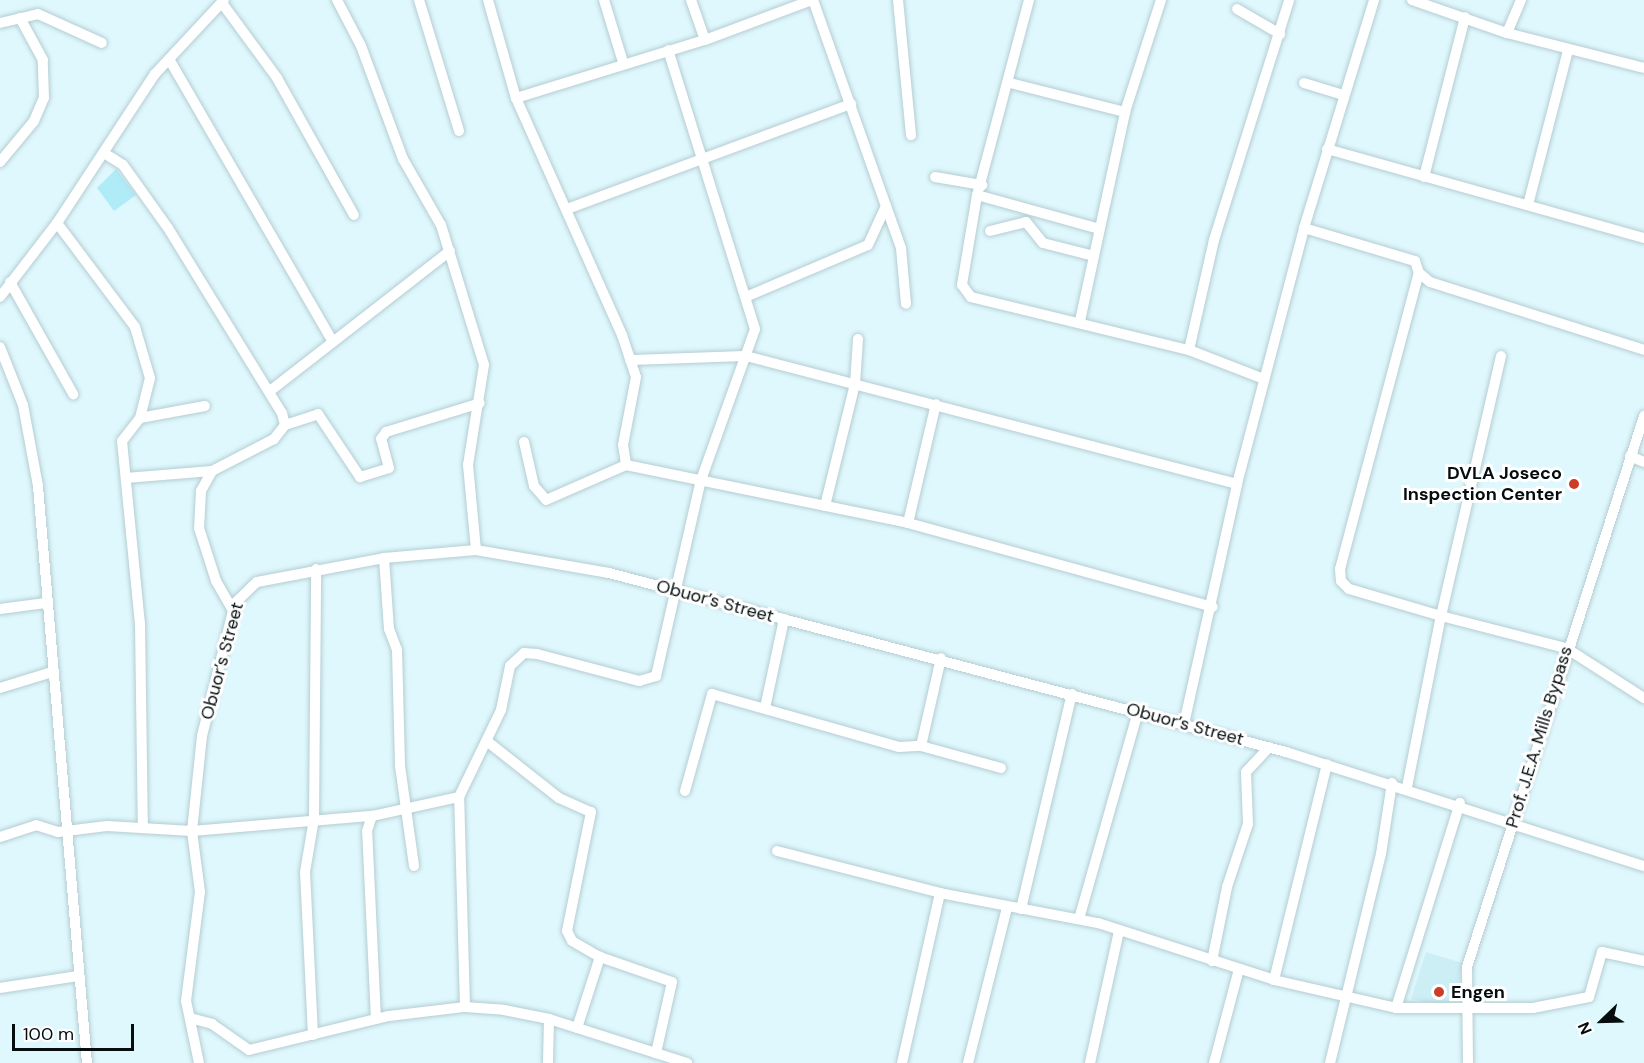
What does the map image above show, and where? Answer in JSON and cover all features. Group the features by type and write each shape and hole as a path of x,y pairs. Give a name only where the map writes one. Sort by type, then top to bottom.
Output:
{"street":[{"path":"337,0 361,46 403,159 450,251 484,365 480,403 468,465 476,550"},
{"path":"419,0 459,131"},
{"path":"488,0 516,98 567,209 636,377 623,445 626,465"},
{"path":"604,0 623,62"},
{"path":"691,0 705,40"},
{"path":"516,98 623,62 705,40 812,0 886,206 903,270 906,304"},
{"path":"898,0 910,135"},
{"path":"1029,0 1010,83 979,190 962,276 971,297 1080,321 1189,350 1264,379"},
{"path":"1080,321 1090,255 1125,112 1161,0"},
{"path":"1189,350 1214,240 1289,0"},
{"path":"1184,724 1213,607 1237,484 1264,379 1304,228 1374,0"},
{"path":"1412,0 1508,33 1644,68"},
{"path":"1508,33 1521,0"},
{"path":"0,297 57,223 169,59 223,1 277,78 354,214"},
{"path":"1237,9 1280,34"},
{"path":"0,23 20,18 51,17 102,43"},
{"path":"1424,177 1465,17"},
{"path":"0,162 34,121 44,98 43,60 20,18"},
{"path":"465,1007 459,797 470,765 488,742 510,666 524,653 639,681 656,676 678,594 701,480 746,356 756,319 668,50"},
{"path":"1528,205 1568,50"},
{"path":"169,59 332,340"},
{"path":"1010,83 1125,112"},
{"path":"1304,83 1343,95"},
{"path":"567,209 851,104"},
{"path":"1327,149 1644,238"},
{"path":"104,153 123,165 141,191 270,391 285,425"},
{"path":"935,177 1096,228"},
{"path":"748,296 868,245 886,206"},
{"path":"990,231 1026,222 1043,243 1090,255"},
{"path":"57,223 129,319 146,351 150,378 140,418 122,441 140,623 143,828"},
{"path":"1304,228 1415,261 1419,273 1430,282 1644,350"},
{"path":"270,391 332,340 450,251"},
{"path":"903,270 916,269"},
{"path":"1419,273 1341,581 1349,589 1441,616 1566,648 1644,698"},
{"path":"10,282 73,394"},
{"path":"825,506 855,384 858,339"},
{"path":"0,347 31,436 87,1063"},
{"path":"630,360 746,356 1237,484"},
{"path":"1407,787 1441,616 1501,356"},
{"path":"126,478 212,471 266,444 285,425 318,414 360,477 389,468 381,439 386,432 480,403"},
{"path":"908,523 936,404"},
{"path":"140,418 205,406"},
{"name":"Prof. J.E.A. Mills Bypass","path":"1468,1063 1465,1011 1467,967 1566,648 1644,416"},
{"path":"524,442 534,486 546,500 626,465 908,523 1213,607"},
{"path":"1630,456 1644,462"},
{"path":"212,471 201,491 199,528 216,581 233,611"},
{"name":"Obuor’s Street","path":"199,1063 190,1018 188,974 200,892 192,831 202,736 233,611 247,586 316,568 384,558 476,550 609,573 678,594 941,658 1269,747 1460,803 1644,866"},
{"path":"384,558 389,629 397,650 400,766 414,866"},
{"path":"313,1035 304,872 314,819 316,568"},
{"path":"0,609 46,603"},
{"path":"765,708 784,619"},
{"path":"921,746 941,658"},
{"path":"0,688 52,672"},
{"path":"685,791 712,694 899,747 921,746 1001,768"},
{"path":"1021,909 1072,694"},
{"path":"1079,919 1138,712"},
{"path":"488,742 559,798 591,812 567,931 572,941 600,957 672,982 656,1053"},
{"path":"1212,961 1227,887 1248,824 1246,772 1269,747"},
{"path":"1274,980 1327,764"},
{"path":"1330,1063 1381,854 1392,783"},
{"path":"0,837 36,825 66,830 143,828 192,831 314,819 372,816 385,810 407,812 459,797"},
{"path":"1396,1008 1460,803"},
{"path":"372,816 367,831 376,1019"},
{"path":"777,851 940,893 1007,908 1079,919 1274,980 1396,1008 1465,1011 1533,1008 1589,997 1602,952 1644,961"},
{"path":"902,1063 940,893"},
{"path":"968,1063 1007,908"},
{"path":"1090,1063 1119,931"},
{"path":"577,1028 600,957"},
{"path":"1214,1063 1239,969"},
{"path":"0,988 78,976"},
{"path":"190,1018 212,1024 249,1050 376,1019 465,1007 549,1018 685,1063"},
{"path":"548,1063 549,1018"}],"shaded area":[{"path":"116,169 136,195 114,211 97,188"},
{"path":"1426,952 1462,963 1455,1008 1411,999"}],"place":[{"name":"DVLA Joseco Inspection Center","path":"1574,484"},
{"name":"Engen","path":"1439,992"}]}
